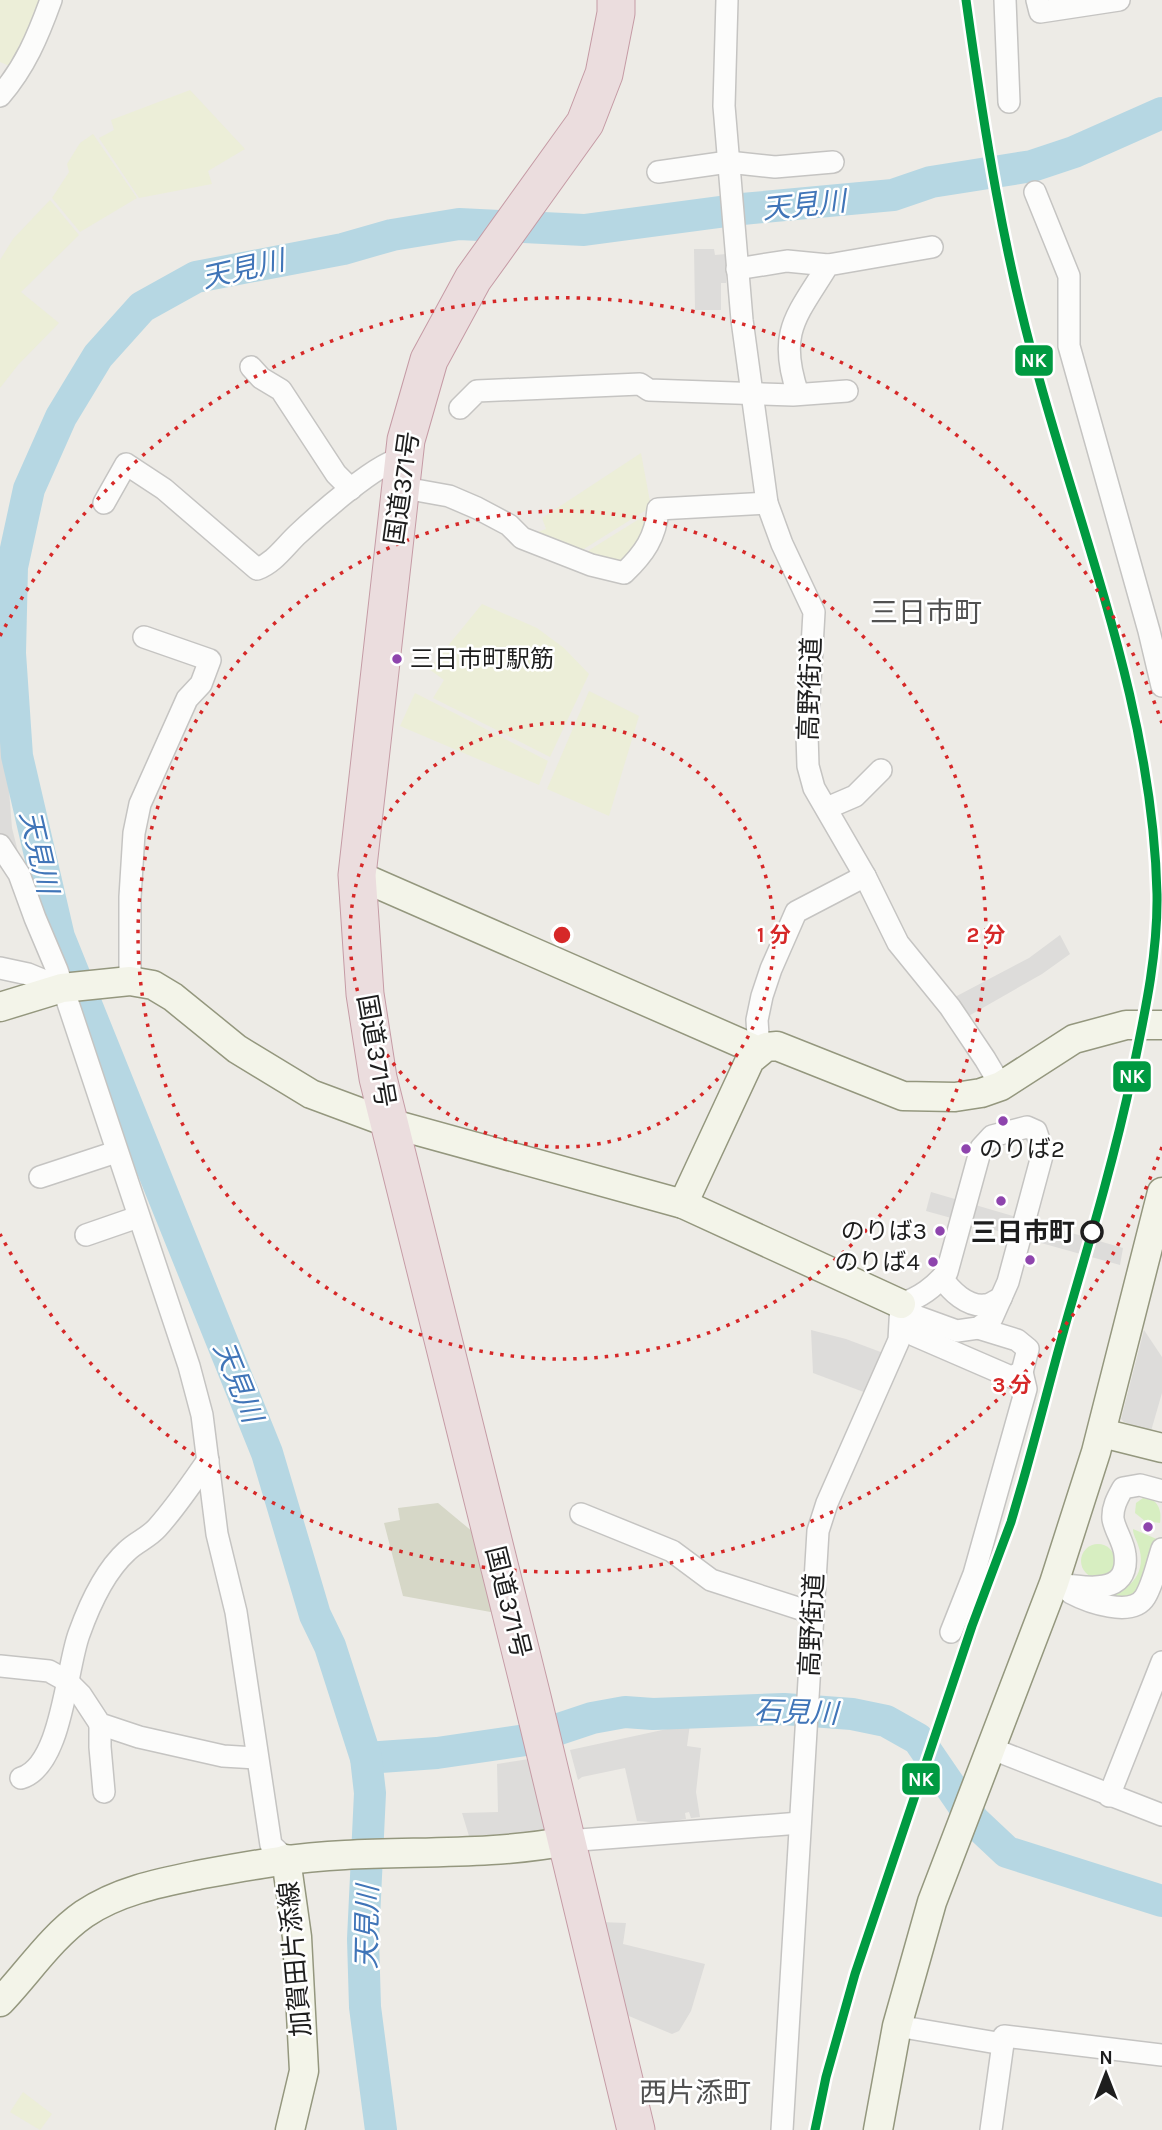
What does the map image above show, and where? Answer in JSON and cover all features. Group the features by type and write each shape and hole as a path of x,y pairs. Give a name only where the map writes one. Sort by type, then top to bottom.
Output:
{"highway":[{"name":"国道371号","path":"616,0 604,74 585,123 473,279 429,360 400,473 357,875 365,994 378,1078 554,1786 636,2130"}],"street":[{"path":"0,96 17,76 32,49 51,0"},
{"name":"高野街道","path":"727,0 724,106 736,259 751,394 767,503 782,544 814,612 807,734 808,766 814,788 865,877 898,943 950,1007 1001,1086"},
{"path":"1005,0 1009,102"},
{"path":"1037,0 1040,12 1119,0"},
{"path":"659,172 834,162"},
{"path":"1035,192 1069,276 1069,346 1162,686"},
{"path":"736,259 828,265 932,247"},
{"path":"798,394 790,370 788,346 792,328 828,265"},
{"path":"251,367 281,390 337,474 351,489"},
{"path":"460,408 477,391 640,384 649,390 751,394 847,391"},
{"path":"104,503 126,464 164,489 257,569 267,566 351,489 395,458 400,473 509,525 522,538 592,565 624,573 657,529 657,509 767,503"},
{"path":"121,982 134,833 140,804 187,698 201,684 210,660 144,637"},
{"path":"827,808 855,796 881,770"},
{"path":"0,845 19,874 34,918 65,987 202,1415 217,1534 236,1612 271,1845 286,1859"},
{"path":"357,875 759,1051"},
{"path":"759,1051 757,1020 762,996 796,912 865,877"},
{"path":"0,968 65,987"},
{"path":"0,1007 65,987 121,982 153,985 173,997 237,1049 311,1094 389,1123 683,1204 901,1304 913,1315 937,1325 957,1331 978,1328 1017,1340 1027,1349 1022,1372 1026,1389 974,1574 951,1632"},
{"path":"683,1204 750,1060 766,1047 777,1046 903,1096 955,1097 981,1093 1001,1086 1074,1039 1126,1025 1162,1025"},
{"path":"901,1304 919,1298 947,1272 981,1148 992,1136 1027,1127 1036,1131 1043,1152 1030,1208 1008,1282 992,1318 978,1328"},
{"path":"40,1177 116,1152"},
{"path":"878,2130 897,2026 932,1902 1054,1583 1102,1433 1162,1192"},
{"path":"86,1235 138,1217"},
{"path":"942,1278 950,1290 967,1302 985,1306 1001,1298"},
{"path":"901,1304 914,1335 1011,1377 1022,1372"},
{"name":"高野街道","path":"782,2130 818,1531 827,1503 899,1340 901,1304"},
{"path":"1102,1433 1162,1448"},
{"path":"21,1778 30,1775 50,1746 62,1713 71,1656 89,1608 117,1560 153,1532 208,1460"},
{"path":"1054,1583 1098,1589 1115,1582 1124,1570 1125,1563 1121,1538 1113,1520 1114,1506 1123,1488 1140,1485 1162,1491"},
{"path":"582,1514 672,1551 711,1580 813,1613"},
{"path":"1054,1583 1080,1598 1103,1605 1133,1607 1144,1599 1162,1549"},
{"path":"1109,1796 1162,1662"},
{"path":"0,1666 49,1671 67,1681 81,1695 100,1724 104,1792"},
{"path":"100,1724 139,1737 223,1756 257,1758"},
{"path":"990,1748 1162,1815"},
{"path":"567,1841 800,1824"},
{"name":"加賀田片添線","path":"290,2130 304,2071 297,1937 286,1859 530,1848 567,1841"},
{"path":"0,2003 63,1932 84,1914 118,1896 144,1886 286,1859"},
{"path":"897,2026 1003,2044"},
{"path":"991,2130 1004,2036 1162,2055"}],"shaded area":[{"path":"0,0 42,0 14,68 0,62"},
{"path":"190,90 245,149 208,171 212,184 139,198 99,138 114,130 111,120"},
{"path":"93,134 137,198 80,232 52,198 69,172 67,164 80,143"},
{"path":"50,200 79,235 21,292 59,323 18,365 0,388 0,260 13,239"},
{"path":"694,249 714,249 715,255 726,254 726,283 721,283 721,310 695,310"},
{"path":"641,453 651,507 579,552 532,534 546,529 542,518"},
{"path":"652,511 653,528 625,565 583,554"},
{"path":"482,604 537,628 564,648 589,674 550,757 433,698 444,680 429,669"},
{"path":"589,691 639,716 609,816 547,789"},
{"path":"415,693 548,761 539,785 400,726"},
{"path":"3,714 12,828 19,856 0,838 0,716"},
{"path":"1060,935 1070,954 1042,974 965,1018 953,998 1029,958"},
{"path":"931,1192 1123,1248 1120,1265 926,1211"},
{"path":"811,1330 886,1354 869,1394 813,1373"},
{"path":"1144,1330 1162,1357 1162,1393 1151,1431 1121,1419"},
{"path":"438,1503 479,1537 496,1613 403,1596 384,1523 400,1520 398,1508"},
{"path":"690,1724 687,1746 701,1748 696,1792 700,1817 691,1818 689,1812 685,1813 686,1819 662,1823 637,1821 625,1768 578,1780 570,1750"},
{"path":"529,1759 548,1832 469,1836 462,1813 498,1812 497,1764"},
{"path":"600,1922 626,1923 623,1944 705,1964 691,2011 679,2031 672,2034 624,2014"},
{"path":"23,2092 52,2114 40,2130 10,2112"}],"green space":[{"path":"1143,1498 1152,1500 1158,1506 1160,1523 1145,1521 1135,1513 1136,1503"},
{"path":"1133,1529 1159,1540 1136,1593 1122,1599 1106,1596 1130,1585 1139,1571 1141,1554"},
{"path":"1098,1544 1110,1549 1115,1561 1110,1573 1098,1578 1086,1573 1081,1561 1086,1549"}],"waterway":[{"name":"天見川","path":"381,2130 365,2007 363,1939 370,1793 366,1758 330,1646 315,1615 267,1453 59,937 17,756 10,653 12,567 29,489 61,417 98,356 142,307 196,277 343,249 392,235 459,224 584,230 742,209 893,195 931,182 1032,166 1074,152 1162,113"},
{"name":"石見川","path":"366,1758 437,1753 526,1740 592,1718 625,1712 653,1714 784,1709 852,1714 886,1721 918,1739 974,1821 1007,1852 1162,1901"}],"transit line":[{"name":"NK","path":"815,2130 826,2077 855,1974 1023,1481 1118,1135 1145,1008 1157,917 1153,828 1131,699 1115,635 1027,335 988,145 966,0"}],"place":[{"name":"三日市町駅筋","path":"397,659"},
{"name":"のりば2","path":"966,1149"},
{"name":"のりば3","path":"940,1231"},
{"name":"三日市町","path":"1092,1232"},
{"name":"のりば4","path":"933,1262"}],"district":[{"name":"三日市町","path":"926,612"},
{"name":"西片添町","path":"695,2092"}]}
